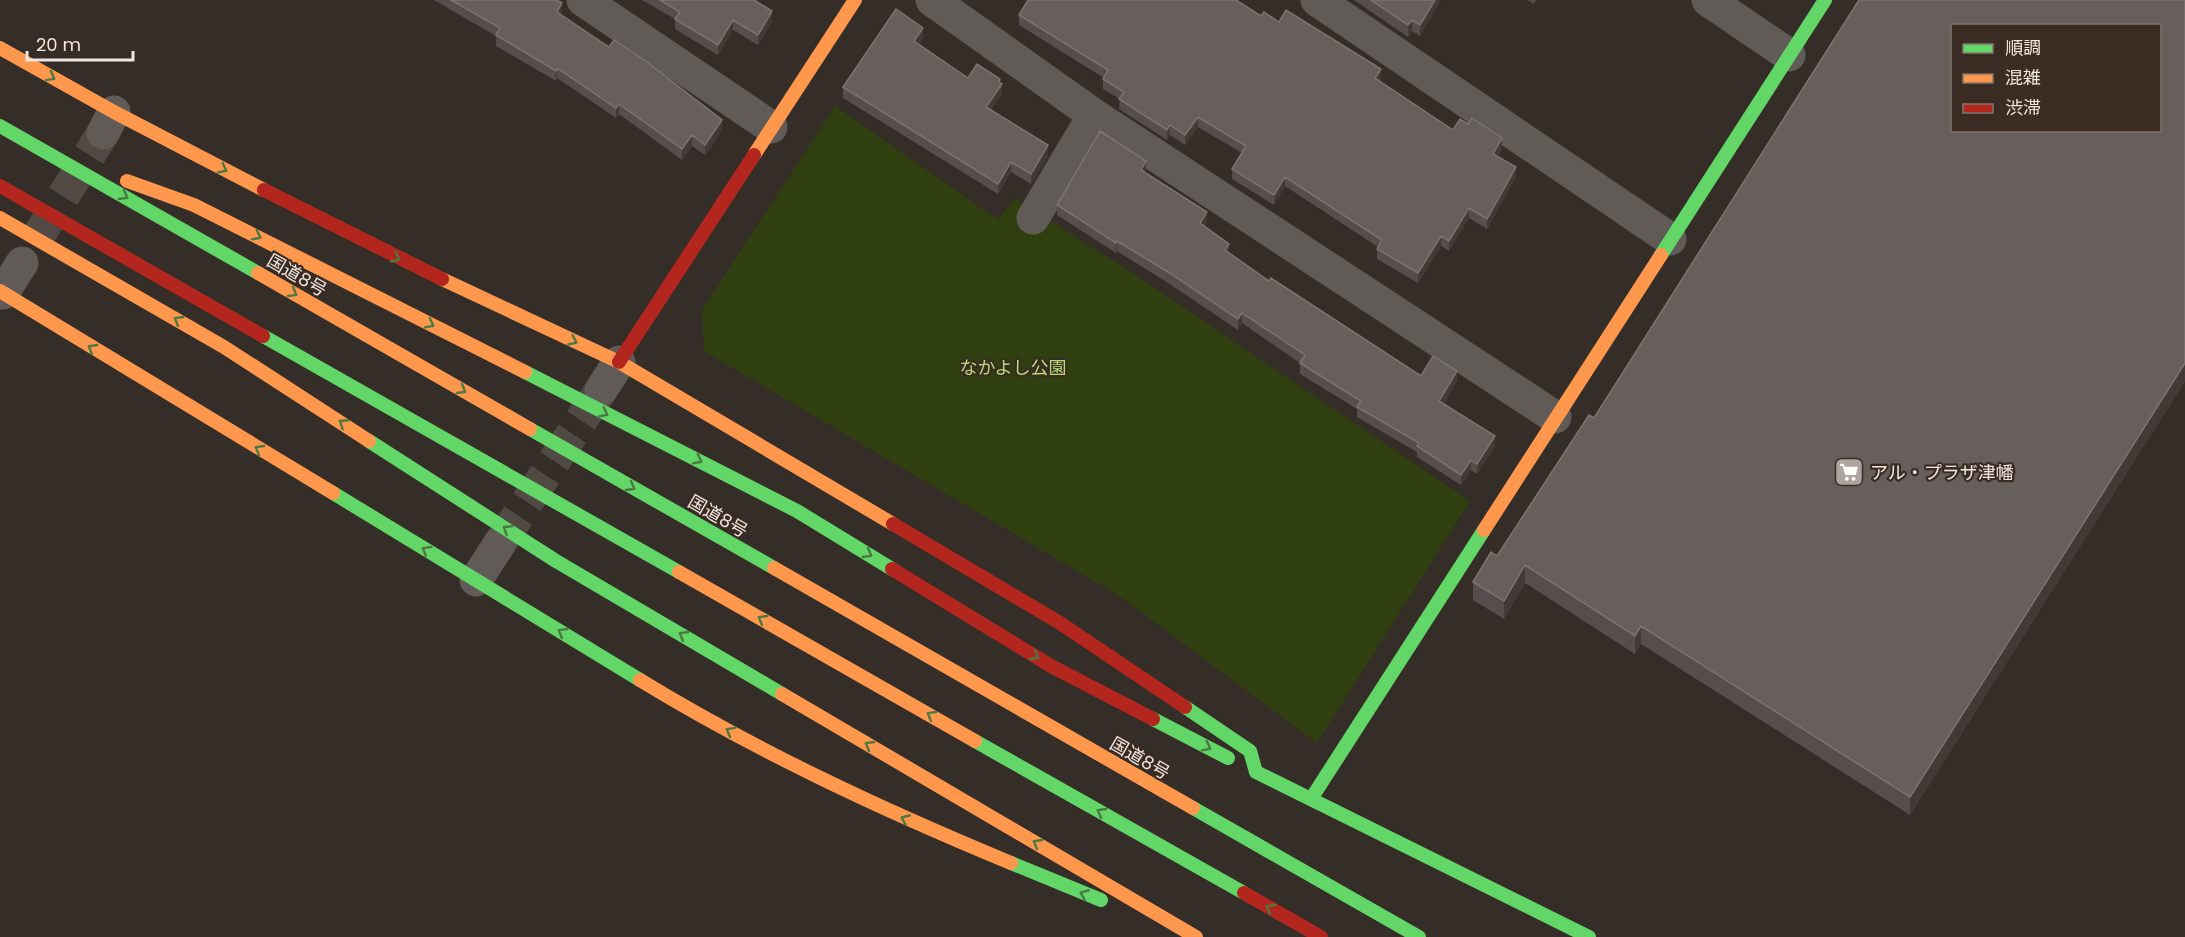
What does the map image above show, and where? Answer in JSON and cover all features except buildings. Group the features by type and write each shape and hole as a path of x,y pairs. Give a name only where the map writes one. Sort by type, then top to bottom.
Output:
{"main road":[{"path":"619,362 855,0"},
{"path":"1311,799 1825,0"},
{"path":"0,48 109,123 619,362 1060,623 1250,752 1256,772"},
{"name":"国道8号","path":"0,126 1419,937"},
{"path":"46,152 194,205 787,506 1051,666 1575,934"},
{"path":"0,186 1321,937"},
{"path":"0,218 224,346 556,561 1196,937"},
{"path":"2,292 665,694 789,763 903,818 1121,910 1175,937"}],"street":[{"path":"583,0 771,128"},
{"path":"932,0 1094,115 1555,417"},
{"path":"1317,0 1670,239"},
{"path":"1708,0 1789,55"},
{"path":"1033,218 1094,115"},
{"path":"2,292 22,263"},
{"path":"601,390 619,362"},
{"path":"476,580 500,543"}],"green space":[{"name":"なかよし公園","path":"835,106 998,220 1015,198 1132,273 1470,501 1317,743 1121,597 704,351 702,310"}],"tunnel":[{"path":"37,238 103,133"},
{"path":"500,543 601,390"}],"traffic: fast":[{"path":"1661,255 1825,0"},
{"path":"0,126 258,273"},
{"path":"263,336 679,572"},
{"path":"525,372 797,511 892,569"},
{"path":"530,429 774,568"},
{"path":"369,441 556,561 782,694"},
{"path":"333,493 640,680"},
{"path":"1311,799 1484,530"},
{"path":"1185,707 1250,751 1256,772 1589,937"},
{"path":"1153,719 1228,758"},
{"path":"975,741 1244,893"},
{"path":"1193,808 1419,937"},
{"path":"1011,863 1101,900"}],"traffic: slow":[{"path":"754,155 855,0"},
{"path":"0,48 114,112 264,190"},
{"path":"127,181 194,205 525,372"},
{"path":"0,218 224,347 369,441"},
{"path":"1484,530 1661,255"},
{"path":"258,273 530,429"},
{"path":"442,279 619,362 893,524"},
{"path":"0,291 333,493"},
{"path":"774,568 1193,808"},
{"path":"679,572 975,741"},
{"path":"640,680 775,756 916,822 1011,863"},
{"path":"782,694 1196,937"}],"traffic: jam":[{"path":"619,362 754,155"},
{"path":"0,186 263,336"},
{"path":"264,190 442,279"},
{"path":"893,524 1060,623 1185,707"},
{"path":"892,569 1051,666 1153,719"},
{"path":"1244,893 1321,937"}],"place":[{"name":"アル・プラザ津幡","path":"1849,472"}]}
